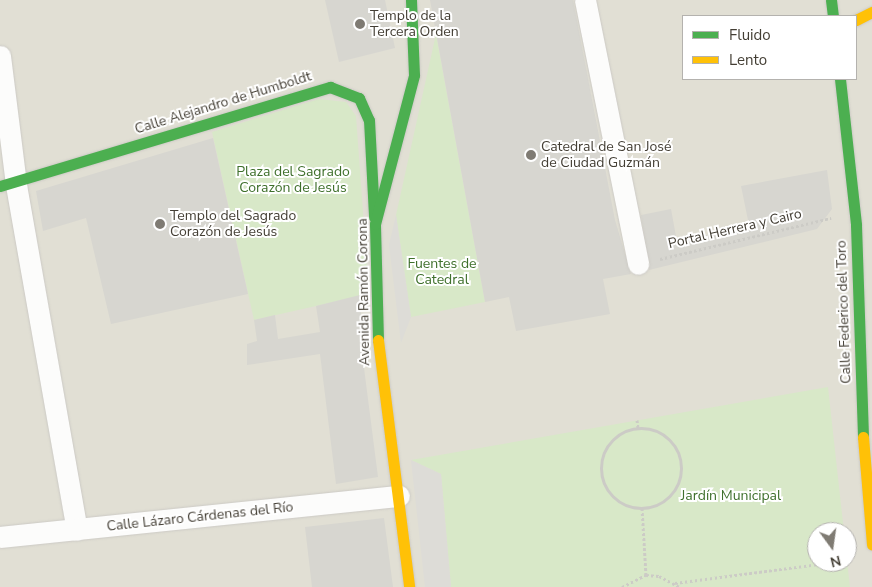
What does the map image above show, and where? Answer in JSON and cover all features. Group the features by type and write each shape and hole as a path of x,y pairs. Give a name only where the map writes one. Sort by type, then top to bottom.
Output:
{"main road":[{"name":"Avenida Ramón Corona","path":"409,587 399,496 379,366 375,224 414,75 411,0"},
{"path":"831,0 833,15"},
{"path":"857,20 872,12"},
{"name":"Calle Federico del Toro","path":"840,80 856,224 872,545"},
{"name":"Calle Alejandro de Humboldt","path":"8,185 320,88 340,88 359,98 369,120 375,224"}],"street":[{"path":"586,0 638,264"},
{"path":"0,56 8,185 77,530"},
{"name":"Calle Lázaro Cárdenas del Río","path":"0,537 399,496"}],"path":[{"name":"Portal Herrera y Cairo","path":"638,264 836,216"},
{"path":"636,420 638,428"},
{"path":"638,428 661,432 671,440 682,464 676,489 667,499 642,508 629,506 607,491 600,465 612,440 638,428"},
{"path":"642,508 646,575"},
{"path":"622,587 646,575 675,583 807,566"},
{"path":"675,583 680,587"}],"shaded area":[{"path":"0,0 872,0 872,587 0,587"},
{"path":"396,215 411,317 401,343 389,245"},
{"path":"411,460 441,474 451,587 425,587"}],"green space":[{"name":"Fuentes de Catedral","path":"436,34 485,302 411,317 396,215"},
{"name":"Plaza del Sagrado Corazón de Jesús","path":"319,99 346,102 356,116 369,294 254,320 212,132"},
{"name":"Jardín Municipal","path":"828,387 843,522 807,522 807,572 848,572 850,587 451,587 441,474 411,460"}],"building":[{"name":"Templo de la Tercera Orden","path":"325,0 385,0 395,48 339,62"},
{"name":"Catedral de San José de Ciudad Guzmán","path":"430,0 573,0 615,220 631,274 603,279 610,314 516,331 509,297 485,302"},
{"name":"Templo del Sagrado Corazón de Jesús","path":"213,138 248,294 111,324 86,218 43,231 36,191"},
{"path":"827,170 832,209 817,229 649,270 641,215 671,209 677,242 749,225 741,186"},
{"path":"360,295 364,368 378,477 336,484 320,354 247,365 247,344 257,341 254,320 275,315 278,339 320,332 316,306"},
{"path":"384,518 393,587 312,587 305,527"}],"traffic: fast":[{"path":"378,340 375,224 414,75 411,0"},
{"path":"831,0 833,15"},
{"path":"840,80 856,225 863,437"},
{"path":"0,186 330,87 359,98 369,120 374,217"}],"traffic: slow":[{"path":"857,20 872,12"},
{"path":"378,340 409,587"},
{"path":"863,437 872,545"}],"place":[{"name":"Templo de la Tercera Orden","path":"360,24"},
{"name":"Catedral de San José de Ciudad Guzmán","path":"531,155"},
{"name":"Templo del Sagrado Corazón de Jesús","path":"160,224"}]}
